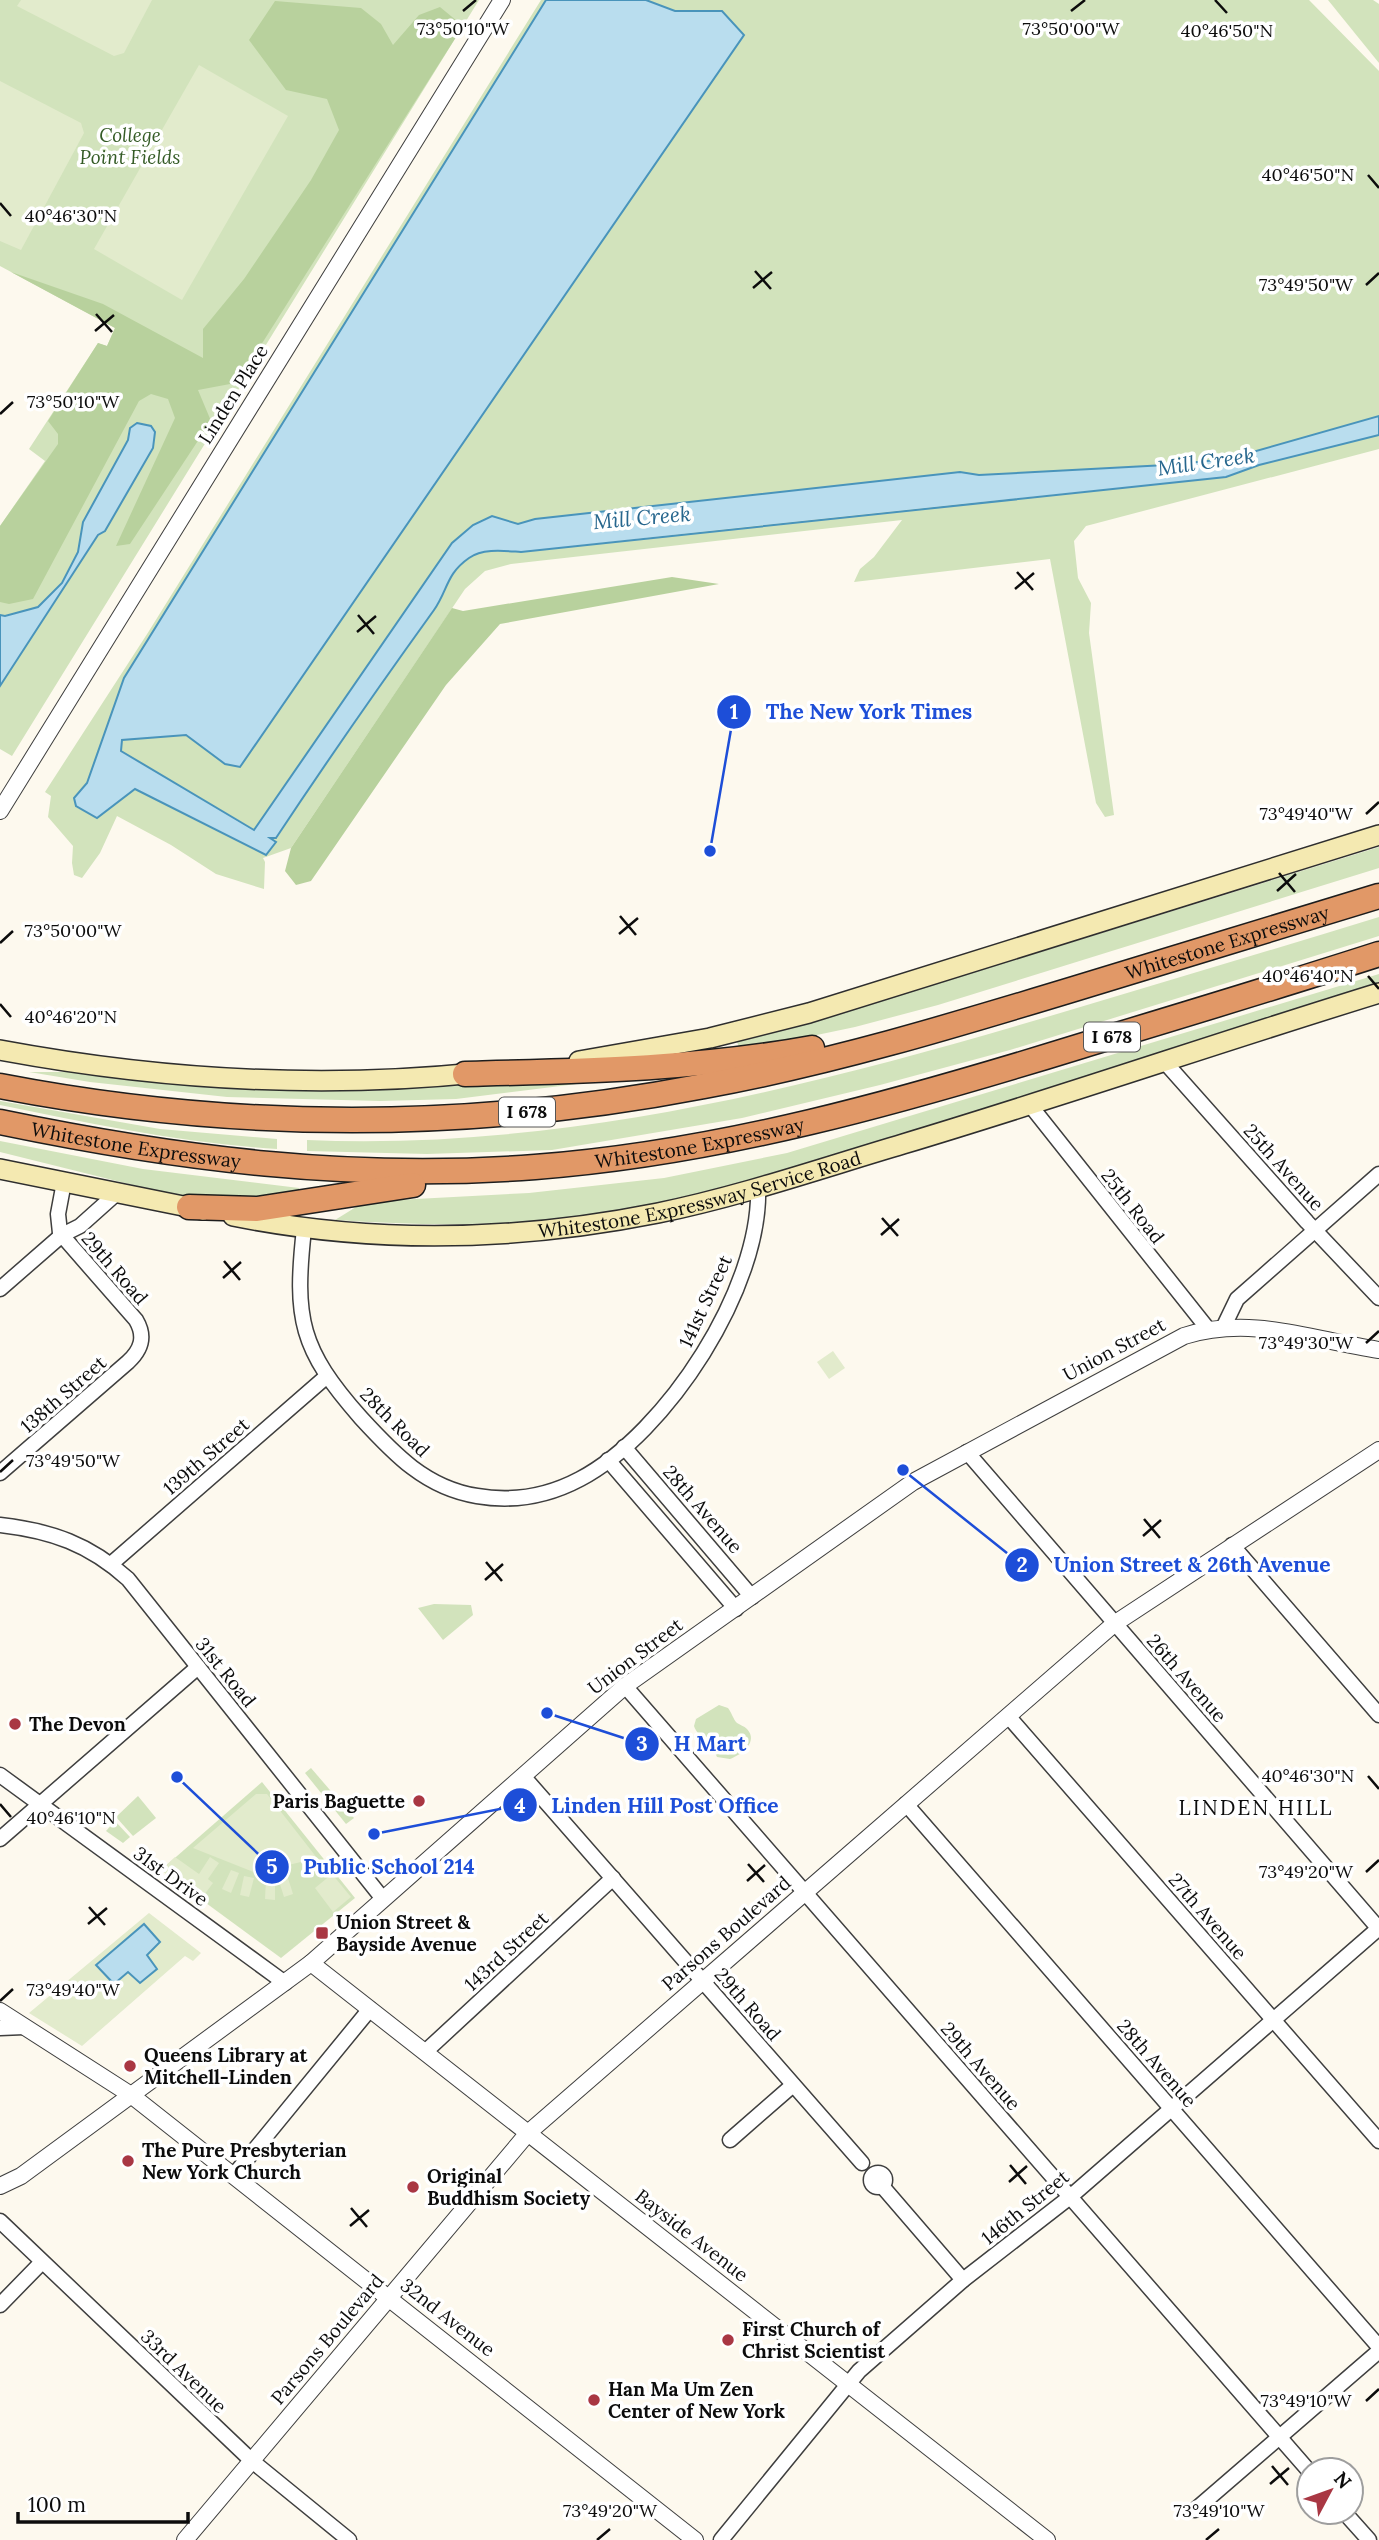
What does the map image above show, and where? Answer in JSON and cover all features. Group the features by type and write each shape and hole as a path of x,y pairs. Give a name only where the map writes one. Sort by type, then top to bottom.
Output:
{"highway":[{"name":"Whitestone Expressway","path":"0,1086 59,1097 170,1111 292,1120 396,1120 520,1113 622,1100 743,1079 865,1050 1282,926 1379,893"},
{"name":"Whitestone Expressway","path":"0,1122 159,1153 275,1166 348,1171 430,1172 556,1166 700,1145 893,1100 1003,1070 1379,956"},
{"path":"465,1074 592,1070 750,1057 985,1016"},
{"path":"189,1207 236,1210 265,1208 351,1193 556,1166"}],"main road":[{"path":"0,1050 116,1068 238,1078 341,1080 465,1074 629,1054 760,1026 849,1001 1379,835"},
{"name":"Whitestone Expressway Service Road","path":"4,1168 304,1229 445,1236 538,1231 658,1213 758,1187 1030,1105 1163,1060 1379,993"}],"street":[{"name":"Linden Place","path":"0,811 502,0"},
{"name":"25th Avenue","path":"1163,1060 1379,1298"},
{"name":"25th Road","path":"1030,1105 1216,1328"},
{"path":"1216,1328 1237,1299 1379,1174"},
{"name":"29th Road","path":"64,1182 57,1217 62,1235 136,1321 142,1338"},
{"name":"141st Street","path":"624,1447 673,1396 695,1367 719,1326 751,1243 758,1187"},
{"path":"0,1289 62,1235 78,1228 118,1192"},
{"name":"28th Road","path":"304,1229 300,1276 301,1313 308,1340 327,1376 347,1402 400,1460 424,1477 459,1492 499,1499 532,1496 570,1483 624,1447"},
{"path":"1216,1328 1265,1328 1377,1349"},
{"name":"Union Street","path":"0,2186 21,2176 311,1963 625,1686 913,1482 1184,1336 1216,1328"},
{"name":"138th Street","path":"0,1474 128,1362 139,1351 142,1338"},
{"name":"139th Street","path":"111,1564 327,1376"},
{"name":"28th Avenue","path":"624,1447 752,1597"},
{"name":"Parsons Boulevard","path":"185,2540 528,2133 1114,1624 1379,1450"},
{"name":"26th Avenue","path":"967,1452 1379,1928"},
{"name":"28th Avenue","path":"608,1460 736,1609"},
{"name":"31st Road","path":"2,1522 56,1535 87,1549 128,1579 383,1899"},
{"path":"1232,1545 1379,1715"},
{"path":"0,1839 198,1667"},
{"name":"29th Avenue","path":"625,1686 1296,2456"},
{"name":"27th Avenue","path":"1008,1716 1379,2141"},
{"name":"31st Drive","path":"0,1775 285,1983"},
{"name":"29th Road","path":"523,1776 862,2164"},
{"name":"28th Avenue","path":"906,1804 1379,2349"},
{"name":"143rd Street","path":"425,2052 612,1878"},
{"name":"146th Street","path":"721,2540 859,2371 963,2280 1070,2197 1379,1928"},
{"name":"Bayside Avenue","path":"311,1963 1047,2540"},
{"path":"234,2175 370,2009"},
{"name":"32nd Avenue","path":"0,2011 131,2095 695,2540"},
{"path":"0,2028 24,2026"},
{"path":"730,2140 793,2085"},
{"path":"882,2186 963,2280"},
{"name":"33rd Avenue","path":"0,2221 252,2461 349,2540"},
{"path":"0,2305 42,2262"},
{"path":"1195,2510 1379,2349"}],"green space":[{"name":"College Point Fields","path":"0,0 479,0 12,756 0,749 0,526 45,461 29,449 98,343 107,346 115,328 0,266"},
{"path":"21,0 152,0 124,53 114,56 17,6"},
{"path":"541,0 546,0 124,678 87,783 74,798 76,807 97,818 135,789 267,854 268,838 277,838 434,610 456,570 469,558 481,553 522,552 1226,477 1259,465 1379,435 1379,449 1086,526 1074,541 1078,578 1091,603 1089,633 1114,815 1105,817 1096,803 1050,559 854,582 860,569 874,557 902,520 511,564 485,571 465,589 291,848 263,858 264,889 216,874 171,845 117,816 100,853 82,878 74,875 73,846 48,817 51,796 45,792 149,631"},
{"path":"646,0 1309,0 1379,71 1379,416 1228,459 979,475 960,472 535,519 518,525 492,516 452,543 255,830 121,751 122,740 186,735 225,764 240,767 744,35 722,11 675,11"},
{"path":"1328,0 1373,0 1379,4 1379,63"},
{"path":"275,1 361,8 381,24 393,45 419,15 440,7 463,26 242,375 230,384 198,390 211,421 130,544 116,546 175,418 168,399 151,394 139,401 33,599 9,604 0,602 0,526 58,444 58,434 48,421 98,343 107,346 115,328 11,272 103,304 203,358 203,329 244,279 311,180 339,130 327,99 286,90 249,40"},
{"path":"199,65 288,116 182,300 94,249"},
{"path":"0,81 81,123 84,133 21,250 0,241"},
{"path":"672,577 719,584 500,624 446,685 311,881 296,885 285,871 291,848 452,608 463,611"},
{"path":"1379,847 1379,868 938,1005 855,1027 759,1047 739,1047 737,1042 817,1021"},
{"path":"1379,917 1379,936 1010,1050 742,1118 552,1150 427,1154 307,1151 307,1140 405,1141 503,1135 600,1123 793,1086 983,1036"},
{"path":"1379,974 1379,982 1073,1081 809,1163 689,1196 609,1212 510,1223 335,1220 356,1207 378,1201 529,1193 664,1178 787,1153"},
{"path":"29,1072 85,1072 151,1082 290,1090 364,1091 593,1076 601,1081 456,1099 380,1101 227,1097 90,1082"},
{"path":"0,1101 160,1129 277,1139 277,1149 138,1132 0,1105"},
{"path":"0,1141 143,1169 299,1188 300,1196 227,1204 173,1195 0,1152"},
{"path":"833,1351 845,1368 829,1379 817,1362"},
{"path":"434,1604 471,1605 473,1615 443,1640 418,1608"},
{"path":"719,1705 728,1708 737,1723 750,1734 747,1747 730,1759 717,1757 694,1726 696,1719"},
{"path":"311,1768 354,1818 346,1824 305,1773"},
{"path":"262,1782 355,1898 281,1958 161,1870"},
{"path":"256,1794 267,1794 317,1858 256,1873 193,1848"},
{"path":"138,1796 156,1818 133,1836 116,1817"},
{"path":"115,1821 130,1837 123,1843 106,1831"},
{"path":"175,1857 199,1874 210,1857 219,1863 208,1879 213,1883 201,1899 161,1870"},
{"path":"231,1870 239,1873 231,1893 222,1889"},
{"path":"332,1874 351,1897 333,1912 315,1888"},
{"path":"287,1875 293,1894 284,1897 278,1878"},
{"path":"244,1876 254,1878 249,1897 240,1895"},
{"path":"266,1879 275,1880 275,1900 265,1899"},
{"path":"149,1913 201,1953 193,1961 185,1956 82,2046 29,2013"}],"water":[{"name":"Mill Creek","path":"546,0 646,0 675,11 722,11 744,35 240,767 225,764 186,735 122,740 121,751 254,830 452,543 473,525 492,516 518,524 535,519 960,472 979,475 1228,459 1379,416 1379,435 1259,465 1226,477 521,552 481,553 469,558 456,570 439,603 276,838 270,838 276,842 266,855 135,789 97,818 76,806 74,798 87,783 124,678"},
{"path":"137,423 151,426 155,432 153,448 105,531 98,535 0,686 0,615 38,607 62,583 78,552 83,522 128,440 130,428"},
{"path":"144,1924 160,1942 147,1955 157,1969 140,1983 128,1972 114,1984 96,1965"}],"place":[{"name":"The New York Times","path":"710,851"},
{"name":"Union Street & 26th Avenue","path":"903,1470"},
{"name":"H Mart","path":"547,1713"},
{"name":"The Devon","path":"15,1724"},
{"name":"Public School 214","path":"177,1777"},
{"name":"Paris Baguette","path":"419,1801"},
{"name":"Linden Hill Post Office","path":"374,1834"},
{"name":"Union Street & Bayside Avenue","path":"322,1933"},
{"name":"Queens Library at Mitchell-Linden","path":"130,2066"},
{"name":"The Pure Presbyterian New York Church","path":"128,2161"},
{"name":"Original Buddhism Society","path":"413,2187"},
{"name":"First Church of Christ Scientist","path":"728,2340"},
{"name":"Han Ma Um Zen Center of New York","path":"594,2400"}],"district":[{"name":"LINDEN HILL","path":"1256,1808"}]}
